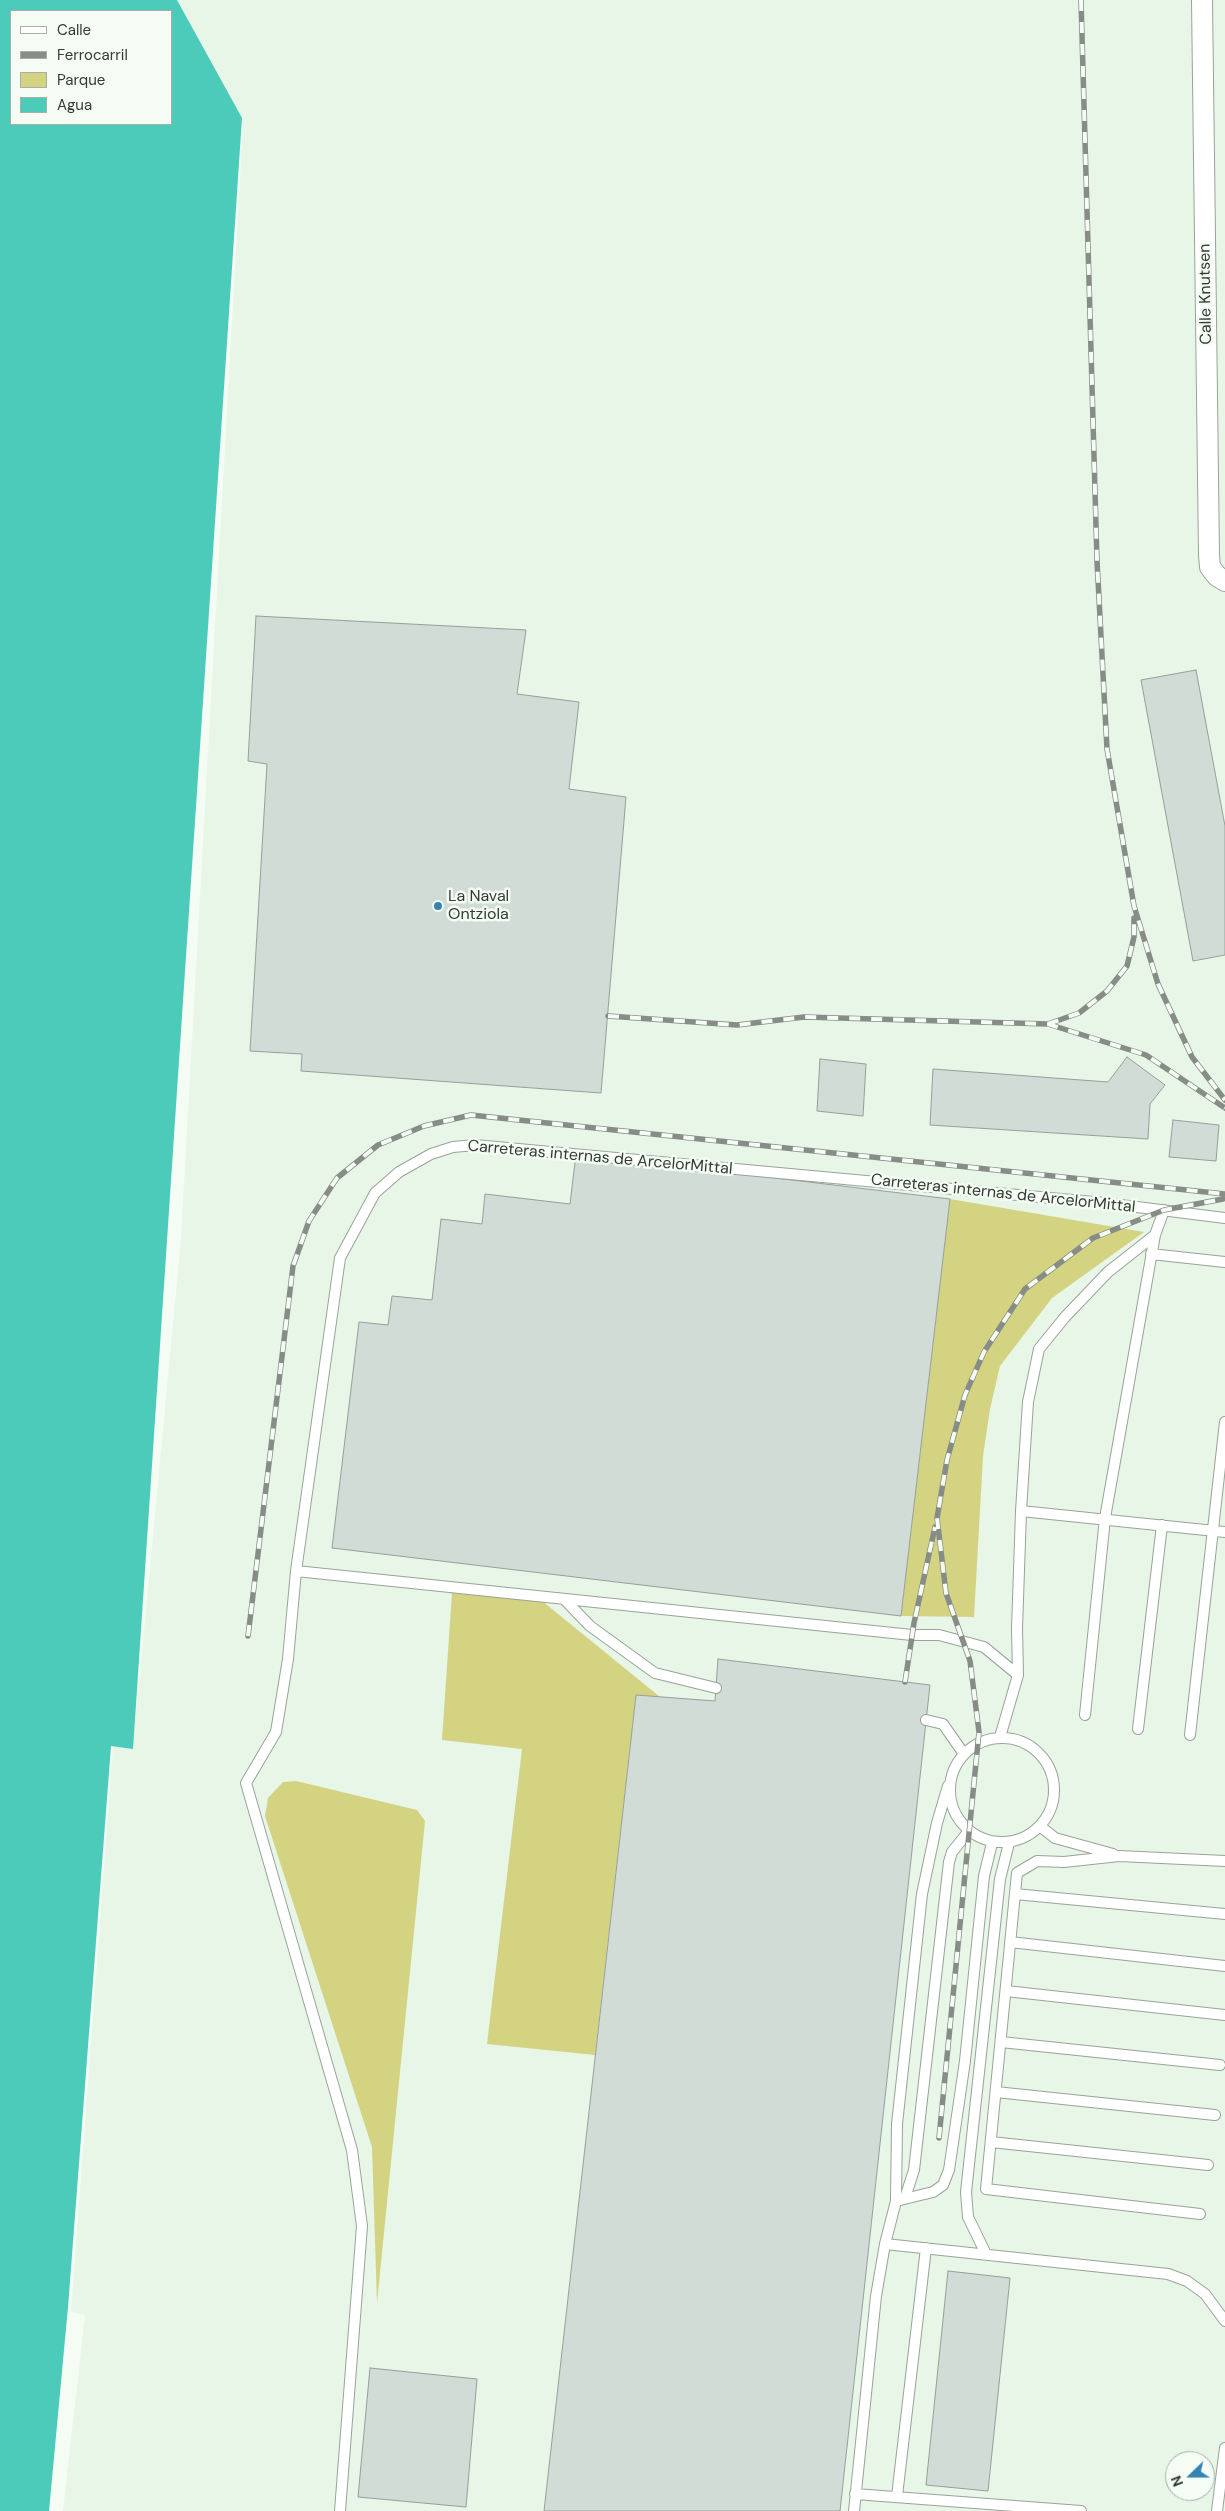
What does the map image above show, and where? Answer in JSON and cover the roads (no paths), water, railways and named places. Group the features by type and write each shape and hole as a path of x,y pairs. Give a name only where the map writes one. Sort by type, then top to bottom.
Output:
{"street":[{"name":"Calle Knutsen","path":"1202,0 1209,555 1210,567 1217,576 1225,581"}],"lane":[{"name":"Carreteras internas de ArcelorMittal","path":"340,2511 362,2226 352,2150 246,1783 276,1732 288,1659 296,1571 340,1258 375,1193 399,1172 431,1154 453,1147 475,1145 513,1147 1164,1210 1225,1218"},
{"path":"1085,1715 1105,1518 1155,1236 1164,1210"},
{"path":"1000,1737 1018,1675 1017,1629 1021,1510 1028,1402 1039,1349 1065,1317 1108,1272 1155,1236"},
{"path":"1152,1254 1225,1262"},
{"path":"1190,1735 1211,1530 1225,1422"},
{"path":"1021,1510 1225,1532"},
{"path":"1138,1730 1162,1525"},
{"path":"296,1571 912,1635 939,1635 984,1647 1018,1675"},
{"path":"564,1599 590,1626 655,1673 716,1688"},
{"path":"926,1720 943,1724 964,1754"},
{"path":"901,2200 897,2114 922,1894 937,1823 948,1786 955,1764 971,1746 1000,1737 1023,1741 1043,1756 1054,1777 1054,1798 1041,1826 1024,1838 1009,1843 992,1843 978,1838 969,1831 954,1812 948,1786"},
{"path":"1041,1826 1056,1838 1119,1856"},
{"path":"854,2511 876,2296 885,2244 914,2170 949,1862 952,1852 969,1831"},
{"path":"901,2200 933,2192 943,2185 949,2170 965,2061 984,1876 992,1843"},
{"path":"986,2254 968,2216 966,2192 1000,1879 1009,1843"},
{"path":"1200,2214 986,2189 1018,1873 1037,1861 1064,1862 1119,1856 1225,1861"},
{"path":"1015,1894 1225,1914"},
{"path":"1010,1942 1225,1966"},
{"path":"1006,1991 1225,2015"},
{"path":"1001,2042 1220,2065"},
{"path":"996,2092 1214,2115"},
{"path":"991,2142 1208,2165"},
{"path":"885,2244 1168,2274 1187,2281 1204,2294 1225,2321"},
{"path":"897,2496 926,2248"},
{"path":"1217,2511 1225,2448"},
{"path":"856,2494 1081,2511"}],"water":[{"path":"0,0 177,0 242,118 133,1749 111,1746 68,2307 49,2511 0,2511"}],"railway":[{"path":"1081,0 1097,561 1107,749 1134,906 1158,984 1192,1057 1225,1100"},
{"path":"1048,1024 1079,1013 1107,991 1127,966 1134,937 1134,918"},
{"path":"608,1016 737,1025 804,1017 1048,1024 1146,1055 1225,1108"},
{"path":"248,1636 293,1266 309,1221 337,1178 378,1145 424,1126 471,1115 1225,1194"},
{"path":"939,2138 979,1732 970,1661 946,1593 937,1518 947,1460 965,1395 984,1352 1025,1289 1093,1238 1164,1210 1223,1199"},
{"path":"905,1682 914,1623 935,1527"}],"place":[{"name":"La Naval Ontziola","path":"438,906"}]}
